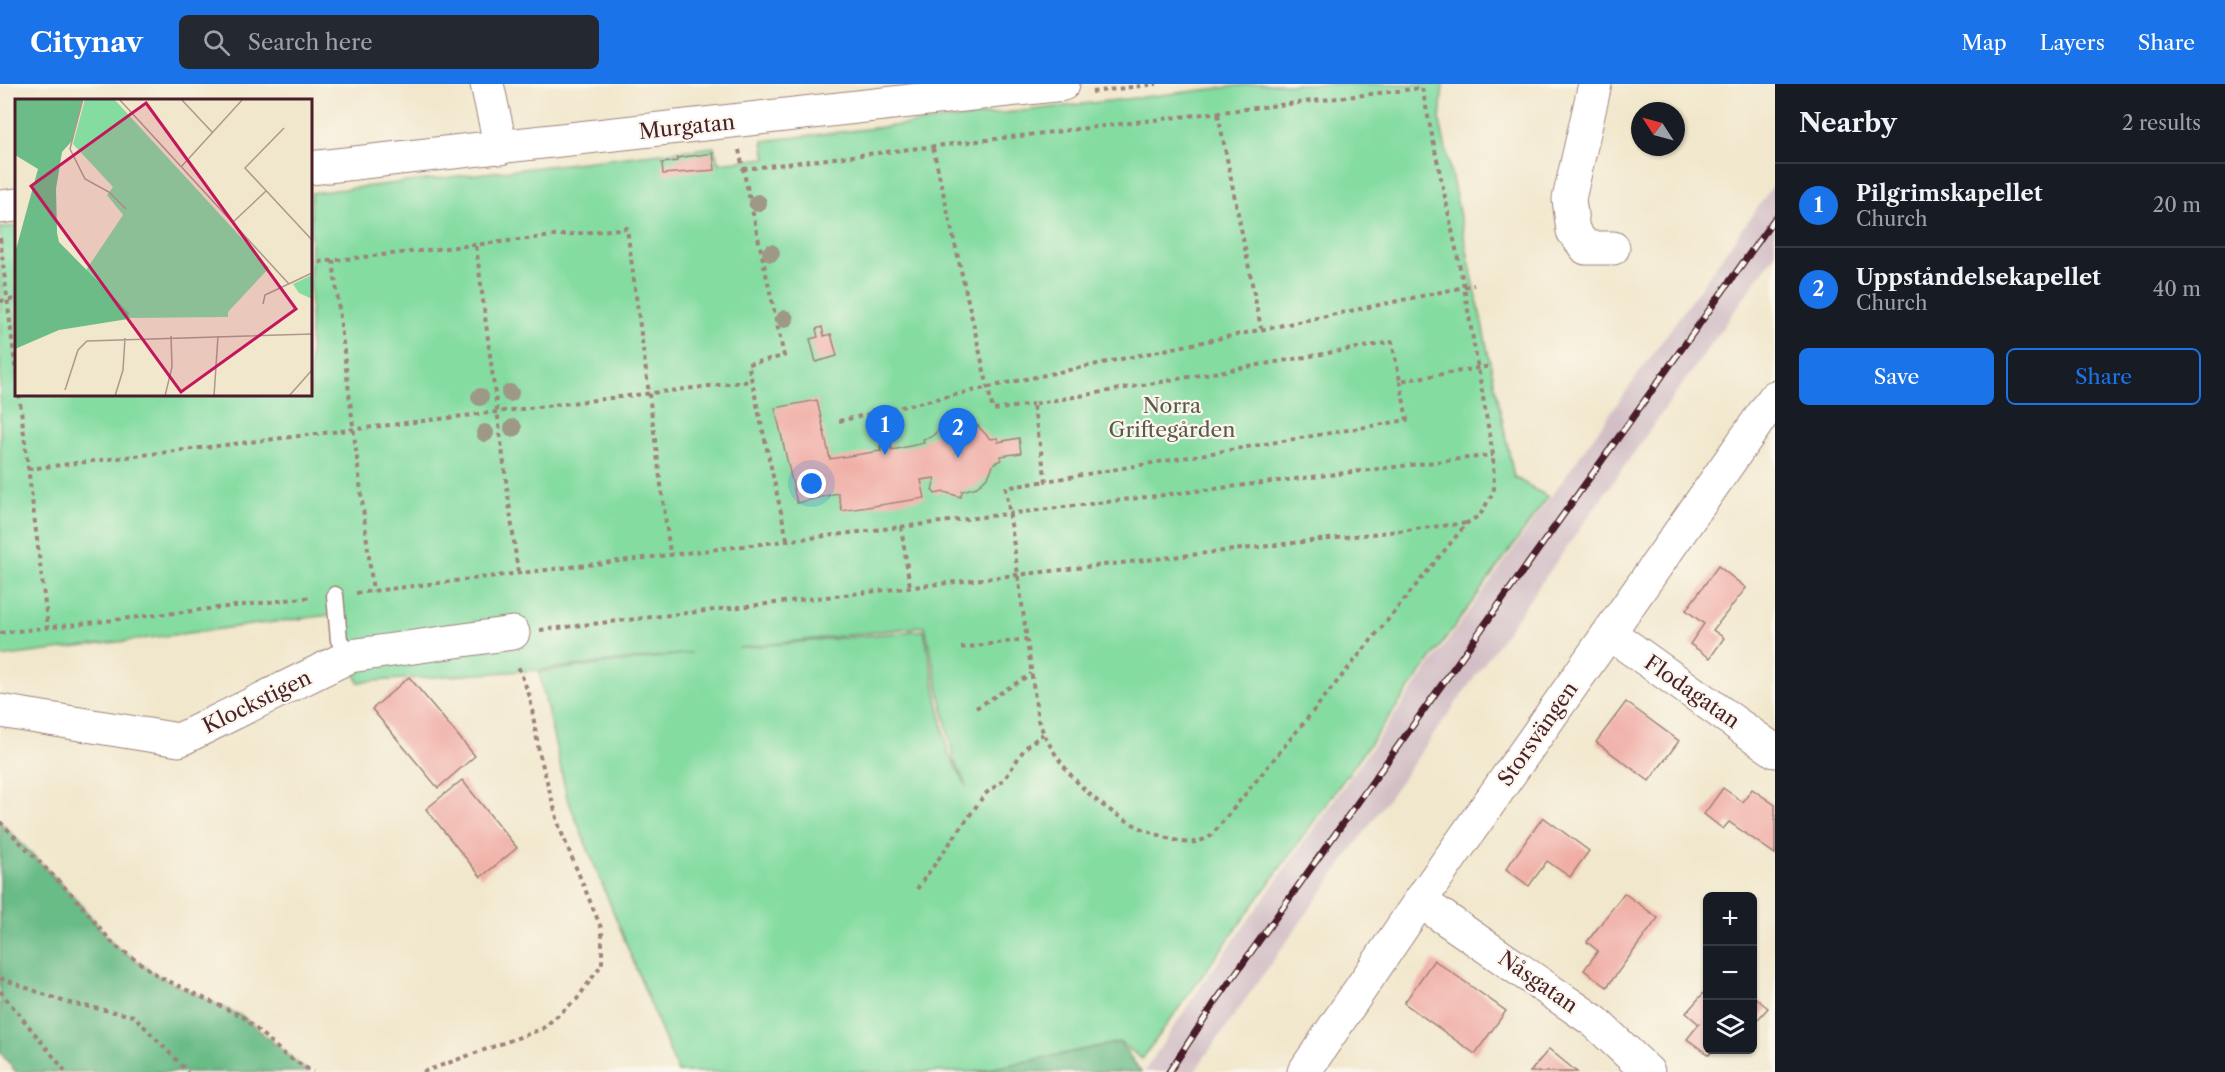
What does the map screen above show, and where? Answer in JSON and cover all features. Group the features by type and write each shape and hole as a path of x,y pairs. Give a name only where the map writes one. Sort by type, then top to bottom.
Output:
{"street":[{"path":"488,84 501,148"},
{"path":"1595,84 1569,199 1573,231 1586,248 1613,248"},
{"name":"Murgatan","path":"312,168 734,123 1042,85"},
{"path":"0,207 15,205"},
{"name":"Storsvängen","path":"1304,1072 1420,901 1775,397"},
{"name":"Klockstigen","path":"0,711 179,740 350,656 513,633"},
{"name":"Flodagatan","path":"1609,633 1775,751"},
{"name":"Nåsgatan","path":"1420,901 1594,1021 1648,1072"}],"lane":[{"path":"335,595 339,640 350,656"}],"path":[{"path":"743,169 1422,88 1479,368 1493,455 1494,490 1480,515 1467,523 1211,836 1200,842 1186,844 1135,827 1095,801 1067,769 1043,734 1038,720 1031,674 1006,488 1407,420 1392,342 993,410 986,389 933,148"},
{"path":"1218,114 1261,328"},
{"path":"734,123 784,356 748,364 788,539"},
{"path":"312,263 627,228 670,553"},
{"path":"0,238 15,363"},
{"path":"476,246 518,573"},
{"path":"333,260 374,591"},
{"path":"839,421 1261,328 1474,285"},
{"path":"0,301 15,299"},
{"path":"1400,381 1491,366"},
{"path":"28,469 498,414 752,381"},
{"path":"19,396 48,628"},
{"path":"1033,404 1046,481"},
{"path":"0,633 374,591 670,553 1493,455"},
{"path":"513,633 1467,523"},
{"path":"902,526 910,587"},
{"path":"961,648 1027,639"},
{"path":"423,1072 542,1029 577,999 602,964 602,930 560,829 539,752 530,697 518,666"},
{"path":"976,708 1031,674"},
{"path":"917,889 986,794 1004,780 1025,748 1043,734"},
{"path":"0,822 75,898 114,945 160,977 243,1017 285,1055 313,1072"},
{"path":"0,978 65,1002 134,1016 188,1072"},
{"path":"0,991 66,1072"}],"shaded area":[{"path":"1775,183 1775,254 1194,1072 1144,1072 1199,989"}],"green space":[{"name":"Norra Griftegården","path":"1255,84 1443,84 1440,121 1514,477 1548,497 1142,1059 1120,1042 975,1072 678,1072 567,797 539,672 691,653 537,670 358,682 337,614 0,657 0,228 15,226 15,396 312,396 312,193 714,147 718,163 766,158 763,141","holes":["925,626 954,760 967,787 948,753 924,630 738,648"]},
{"path":"0,822 75,898 114,945 160,977 243,1017 308,1072 16,1072 0,1052"},
{"path":"1120,1042 1141,1072 975,1072"}],"building":[{"path":"713,153 715,170 663,174 662,163 677,161 677,158"},
{"path":"822,327 824,336 831,334 837,356 816,362 810,339 818,337 816,329"},
{"path":"817,400 830,459 881,451 880,446 891,444 892,450 924,443 923,439 931,437 942,427 960,421 978,426 990,439 998,438 998,442 1019,438 1021,453 1000,456 1001,460 994,463 989,475 977,487 962,491 961,497 944,492 935,494 932,490 935,478 921,480 925,498 842,511 838,493 797,503 775,408"},
{"path":"1718,566 1746,588 1713,630 1724,638 1710,658 1690,644 1704,624 1686,610"},
{"path":"409,677 475,756 438,788 372,709"},
{"path":"1626,702 1679,741 1649,781 1596,742"},
{"path":"462,780 517,848 481,877 426,809"},
{"path":"1723,788 1743,802 1752,789 1775,805 1775,854 1729,822 1723,829 1704,814"},
{"path":"1543,817 1589,851 1570,877 1547,861 1529,886 1506,869"},
{"path":"1624,893 1658,918 1607,987 1584,970 1598,951 1587,942"},
{"path":"1434,960 1506,1011 1475,1054 1404,1003"},
{"path":"1703,994 1703,1051 1687,1039 1699,1024 1686,1013"},
{"path":"1757,999 1768,1008 1757,1020"},
{"path":"1549,1049 1577,1072 1530,1072"}],"railway":[{"path":"1169,1072 1216,1001 1775,218"}],"place":[{"name":"Pilgrimskapellet","path":"885,455"},
{"name":"Uppståndelsekapellet","path":"958,458"}]}
